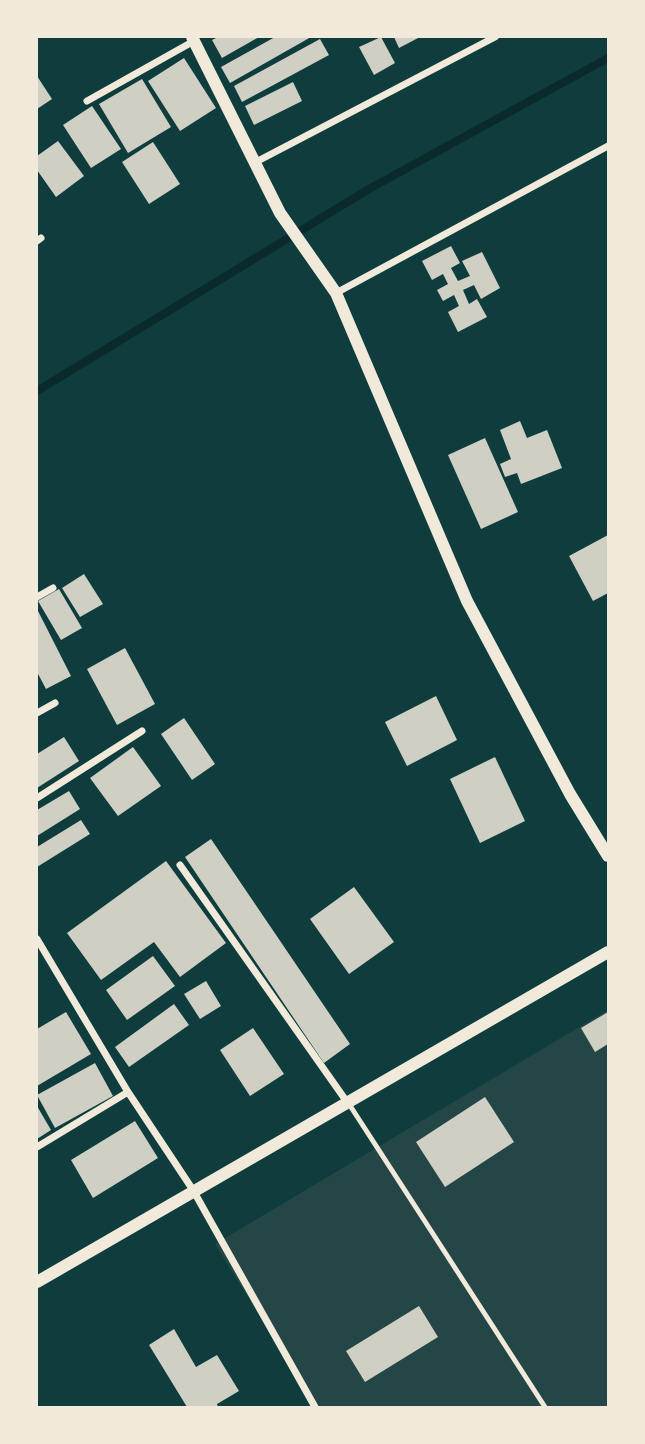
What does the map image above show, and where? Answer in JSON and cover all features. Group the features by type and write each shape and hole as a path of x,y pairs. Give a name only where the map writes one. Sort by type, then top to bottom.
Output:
{"street":[{"path":"254,163 495,37"},
{"path":"87,101 193,39 281,214 336,293 467,601 569,794 608,856"},
{"path":"336,293 608,146"},
{"path":"37,597 53,588"},
{"path":"37,713 55,703"},
{"path":"37,798 142,731"},
{"path":"180,865 347,1102"},
{"path":"37,939 128,1092 193,1190 315,1407"},
{"path":"37,1282 608,952"},
{"path":"37,1147 128,1092"}],"lane":[{"path":"347,1102 545,1407"}],"shaded area":[{"path":"608,1010 608,1407 316,1407 215,1244"}],"building":[{"path":"218,37 259,37 222,58 212,40"},
{"path":"275,37 311,37 230,83 221,67"},
{"path":"381,37 395,63 374,75 359,47"},
{"path":"394,37 420,37 399,48"},
{"path":"320,39 329,55 242,102 234,86"},
{"path":"184,58 216,108 180,131 148,81"},
{"path":"37,76 52,99 37,109"},
{"path":"142,79 171,127 128,153 99,104"},
{"path":"293,82 302,101 254,125 245,106"},
{"path":"92,106 121,149 91,168 63,125"},
{"path":"58,141 84,176 56,197 37,170 37,156"},
{"path":"153,142 180,184 149,204 122,162"},
{"path":"451,246 460,263 451,268 458,281 470,276 462,261 482,252 500,288 481,299 474,285 463,290 469,304 477,299 487,317 458,332 448,312 459,306 454,295 443,301 437,290 448,284 443,274 432,280 422,261"},
{"path":"520,421 527,438 547,430 562,468 521,484 517,473 505,477 500,464 511,459 500,430"},
{"path":"485,438 518,512 481,529 448,455"},
{"path":"608,535 608,593 593,601 569,556"},
{"path":"84,574 103,604 80,617 62,588"},
{"path":"59,589 82,628 61,640 38,601"},
{"path":"37,609 71,676 46,689 37,672"},
{"path":"125,648 155,704 117,725 87,669"},
{"path":"436,696 457,740 407,766 385,722"},
{"path":"184,718 215,764 192,780 161,734"},
{"path":"64,737 79,761 37,788 37,754"},
{"path":"133,747 161,786 118,816 90,778"},
{"path":"495,757 525,821 480,843 450,779"},
{"path":"69,791 80,809 37,836 37,810"},
{"path":"81,820 90,834 37,867 37,847"},
{"path":"211,839 350,1044 324,1063 185,857"},
{"path":"166,861 226,943 180,977 154,942 101,980 67,933"},
{"path":"354,887 394,942 349,974 310,919"},
{"path":"153,956 175,986 127,1020 106,990"},
{"path":"206,981 221,1006 200,1019 184,994"},
{"path":"174,1004 189,1025 129,1067 115,1047"},
{"path":"66,1012 91,1054 37,1086 37,1029"},
{"path":"608,1012 608,1044 595,1052 581,1028"},
{"path":"253,1028 284,1074 250,1096 220,1050"},
{"path":"95,1063 113,1096 55,1128 37,1095"},
{"path":"485,1097 514,1142 445,1187 416,1142"},
{"path":"37,1106 51,1130 37,1139"},
{"path":"135,1121 158,1158 93,1198 71,1160"},
{"path":"419,1306 438,1337 365,1382 346,1351"},
{"path":"174,1329 196,1367 217,1355 239,1391 217,1404 218,1407 187,1407 149,1345"}],"waterway":[{"path":"37,391 369,189 608,58"}]}
